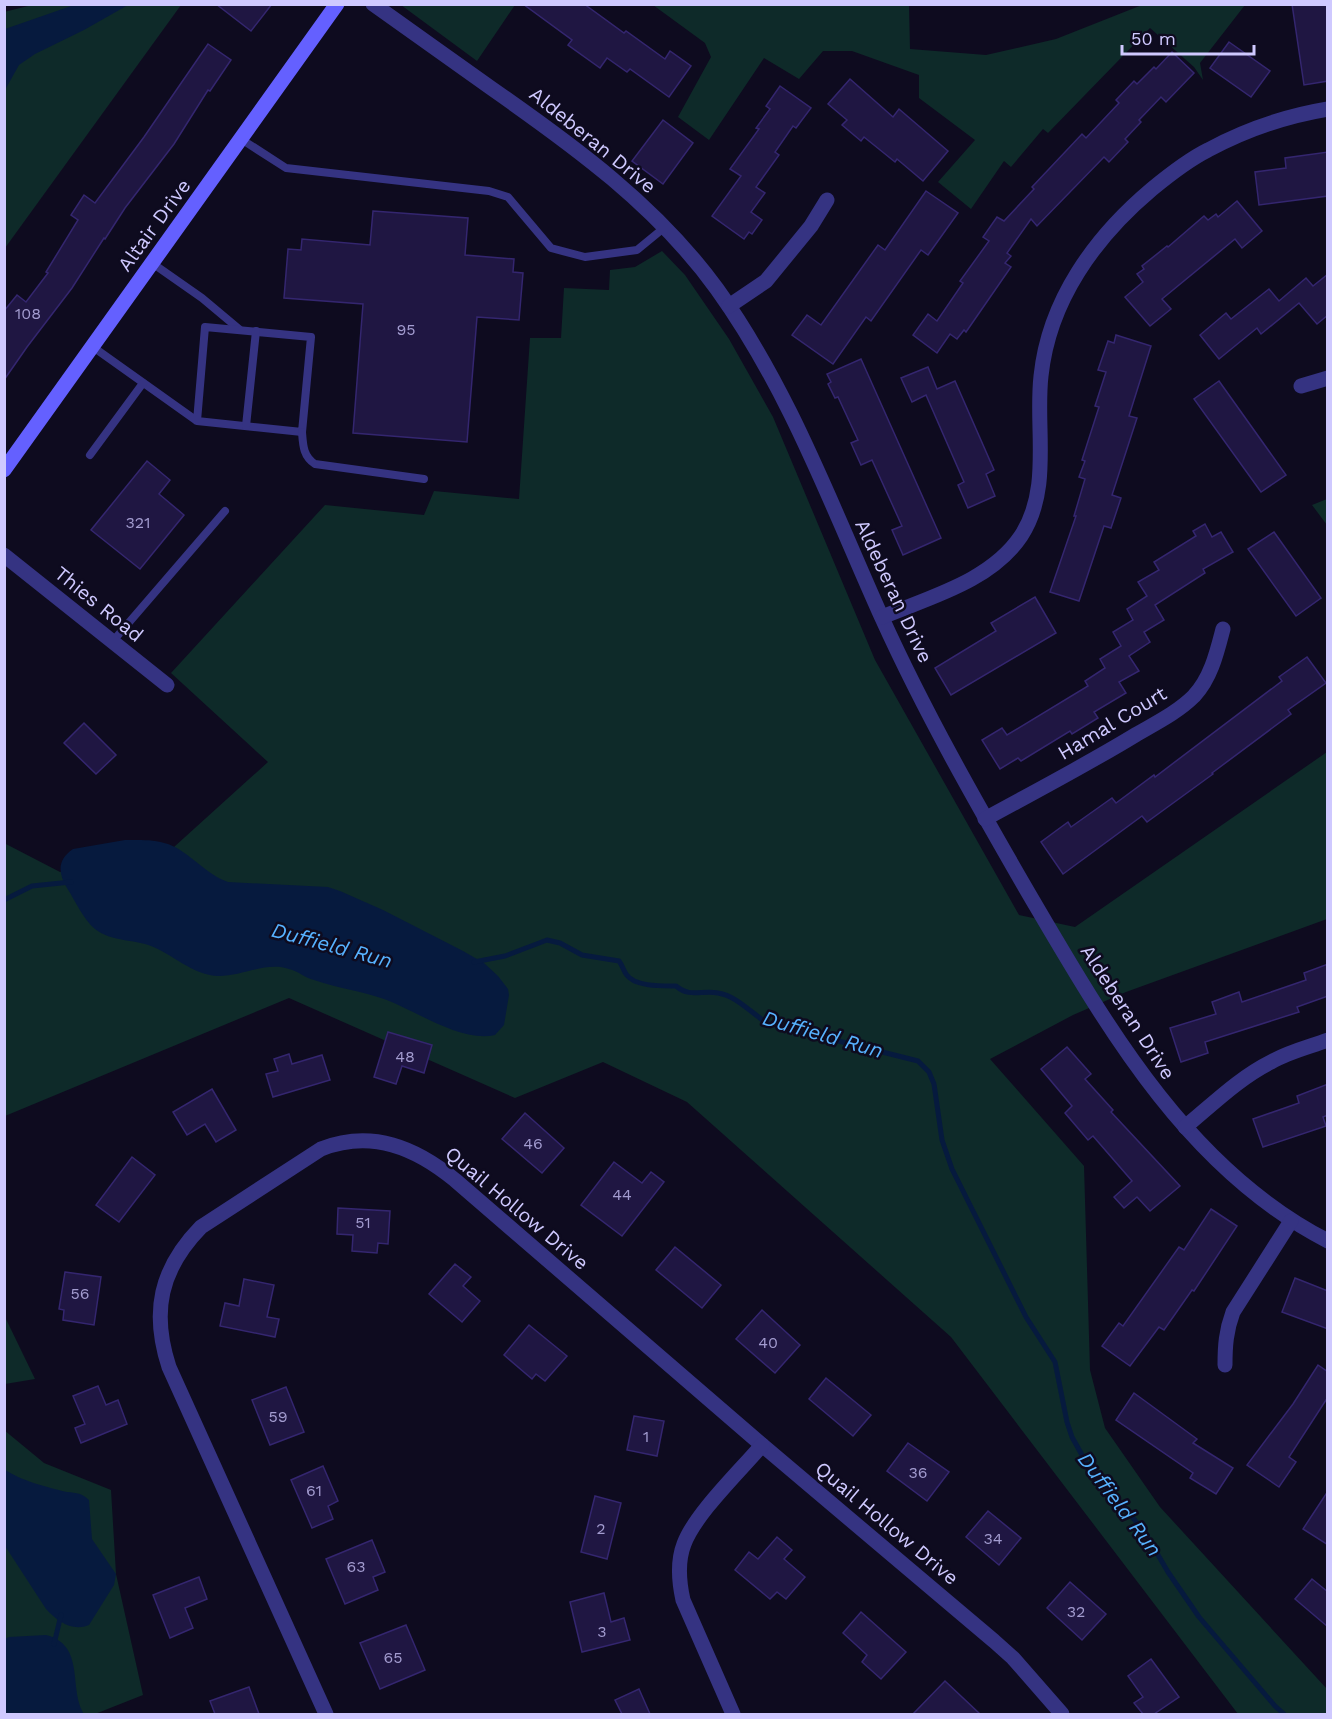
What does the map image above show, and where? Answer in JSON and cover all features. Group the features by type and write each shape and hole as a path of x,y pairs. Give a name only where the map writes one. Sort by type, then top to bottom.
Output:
{"street":[{"name":"Altair Drive","path":"4,470 338,4"},
{"name":"Aldeberan Drive","path":"373,4 576,148 606,172 665,227 701,269 729,306 780,392 923,702 985,819 1101,1012 1157,1094 1210,1154 1257,1196 1291,1221 1328,1241"},
{"path":"882,617 986,571 1003,559 1020,538 1028,524 1039,488 1040,390 1046,347 1068,290 1104,234 1158,184 1208,150 1260,126 1328,109"},
{"path":"729,306 766,281 811,226 827,200"},
{"path":"1301,386 1328,378"},
{"name":"Thies Road","path":"4,555 167,685"},
{"name":"Hamal Court","path":"985,819 1104,755 1195,695 1215,660 1223,629"},
{"path":"1185,1127 1251,1073 1272,1061 1328,1040"},
{"name":"Quail Hollow Drive","path":"326,1714 170,1367 162,1344 159,1321 166,1278 187,1242 201,1227 304,1158 335,1143 368,1141 401,1146 429,1161 455,1180 762,1445 994,1641 1013,1658 1062,1714"},
{"path":"1226,1365 1227,1329 1233,1312 1291,1221"},
{"path":"733,1714 683,1600 679,1581 680,1562 684,1544 704,1513 762,1445"}],"lane":[{"path":"241,139 286,168 489,191 508,197 551,248 585,257 637,250 665,227"},
{"path":"152,263 202,298 240,329"},
{"path":"196,421 205,327 311,337 302,432 303,449 308,459 315,464 424,479"},
{"path":"246,426 256,331"},
{"path":"93,347 196,421 302,432"},
{"path":"90,455 143,383"},
{"path":"113,641 225,511"}],"green space":[{"path":"36,4 181,5 5,248 4,12"},
{"path":"401,5 515,5 477,61"},
{"path":"653,5 909,5 910,49 986,55 1056,39 1142,5 1245,5 1200,63 1203,80 1194,67 1150,28 1048,133 1043,129 1011,167 1004,161 971,209 938,182 975,140 919,98 919,75 852,51 823,51 799,79 764,58 709,140 678,117 711,57 705,43"},
{"path":"662,251 685,275 729,339 773,417 875,660 1019,915 1075,927 1327,752 1327,919 1126,992 1073,1015 990,1059 1084,1166 1090,1370 1105,1428 1160,1507 1327,1689 1327,1714 1238,1714 951,1337 687,1102 603,1062 515,1098 289,998 5,1116 4,843 60,872 174,847 268,762 171,673 325,505 424,515 434,491 519,499 530,338 561,338 564,288 609,290 610,270 635,267"},
{"path":"1327,499 1327,525 1312,505"},
{"path":"5,1317 35,1379 5,1384"},
{"path":"4,1430 44,1463 111,1490 116,1574 143,1695 95,1714 5,1714"}],"water":[{"path":"74,5 128,5 35,54 19,65 5,90 5,29"},
{"path":"125,840 168,844 183,852 212,874 228,882 328,887 383,910 484,963 498,976 508,989 509,995 504,1025 495,1035 468,1034 438,1024 384,999 311,979 289,969 271,967 226,976 208,975 151,946 108,936 95,929 80,910 62,877 61,867 64,858 73,849"},
{"path":"4,1469 26,1480 79,1494 89,1500 92,1539 116,1574 114,1585 89,1625 71,1626 50,1613 5,1546"},
{"path":"46,1635 58,1640 67,1648 74,1669 79,1704 84,1714 5,1714 5,1639"}],"building":[{"path":"216,4 272,4 251,31"},
{"path":"523,4 584,4 665,59 670,51 691,66 669,97 630,69 627,72 607,58 600,68 568,45 572,40"},
{"path":"1292,4 1328,4 1328,81 1304,85"},
{"path":"1229,42 1270,71 1251,97 1210,68"},
{"path":"208,44 231,60 210,91 208,90 174,144 104,238 72,288 4,380 4,311 17,295 26,302 48,273 46,272 78,220 71,215 84,195 95,203"},
{"path":"1172,52 1194,73 1166,102 1161,97 1139,120 1141,122 1125,139 1128,142 1109,162 1104,157 1037,226 1031,219 1007,253 1011,256 1005,263 1011,267 966,332 964,330 957,339 950,334 937,353 913,335 928,314 937,321 963,283 960,281 989,241 983,237 997,217 1004,221 1034,189 1032,187 1082,134 1086,138 1119,103 1116,100 1134,81 1137,84"},
{"path":"850,79 893,117 899,109 948,151 923,181 897,159 895,162 864,137 861,141 842,125 847,120 828,104"},
{"path":"780,86 811,108 796,128 793,126 775,152 779,155 756,187 765,193 751,212 762,220 752,234 749,232 744,239 712,216 741,176 730,169 759,129 756,128 770,109 766,106"},
{"path":"663,120 693,143 663,184 632,161"},
{"path":"1328,152 1328,196 1259,205 1255,172 1286,168 1285,158"},
{"path":"926,191 958,213 928,255 921,250 871,321 866,317 833,364 792,335 807,315 821,325 878,245 885,250"},
{"path":"1237,201 1262,231 1242,248 1235,239 1162,299 1171,309 1150,326 1125,297 1143,282 1137,274 1144,269 1142,266 1204,216 1208,220 1216,214 1218,217"},
{"path":"373,211 468,218 465,255 514,259 513,272 523,273 519,320 477,317 467,442 353,433 363,304 284,298 288,249 301,250 302,239 370,245"},
{"path":"1328,274 1328,315 1317,324 1299,303 1261,334 1257,328 1219,359 1200,335 1226,313 1231,319 1269,289 1279,301 1306,278 1313,286"},
{"path":"1116,335 1151,346 1129,416 1137,418 1112,495 1121,498 1111,528 1104,526 1079,601 1050,592 1076,516 1074,516 1085,479 1079,477 1085,461 1082,460 1099,407 1095,406 1106,372 1098,370 1108,341 1114,343"},
{"path":"861,359 941,538 903,555 892,530 902,526 872,460 861,465 851,443 858,440 838,397 835,398 828,384 831,382 827,374"},
{"path":"928,367 937,389 955,381 994,470 986,474 995,496 968,508 958,485 964,482 926,395 912,402 901,378"},
{"path":"1219,381 1286,475 1261,492 1194,399"},
{"path":"147,461 170,480 159,494 184,515 140,569 91,530"},
{"path":"1205,524 1212,537 1221,532 1233,552 1203,569 1205,573 1155,605 1164,620 1144,632 1150,642 1129,656 1139,671 1119,682 1126,693 1094,712 1098,718 1072,734 1070,731 1021,761 1018,758 1000,769 982,740 1002,728 1007,735 1088,686 1085,681 1105,668 1100,659 1121,646 1113,632 1133,620 1127,609 1147,596 1138,582 1159,570 1154,562 1196,536 1193,531"},
{"path":"1274,532 1321,598 1296,616 1248,549"},
{"path":"1035,597 1056,633 951,695 935,668 996,631 991,623"},
{"path":"1307,657 1326,683 1288,710 1291,714 1147,822 1142,816 1063,874 1041,842 1068,822 1071,827 1112,798 1116,803 1154,775 1155,777 1282,681 1279,677"},
{"path":"84,723 116,755 96,774 64,743"},
{"path":"1328,964 1328,996 1297,1007 1299,1012 1205,1042 1208,1053 1181,1062 1170,1028 1216,1014 1212,1002 1239,992 1242,1002 1306,980 1304,973"},
{"path":"388,1032 432,1045 424,1073 402,1066 396,1084 374,1077"},
{"path":"1067,1047 1091,1074 1085,1079 1113,1110 1111,1112 1180,1186 1150,1211 1137,1197 1124,1208 1114,1197 1132,1181 1093,1136 1088,1140 1065,1113 1072,1106 1041,1069"},
{"path":"289,1054 292,1064 322,1055 330,1080 273,1097 266,1074 278,1071 274,1059"},
{"path":"1328,1084 1328,1115 1323,1117 1326,1126 1263,1147 1253,1119 1299,1103 1297,1096"},
{"path":"212,1089 236,1130 216,1142 205,1124 187,1135 173,1112"},
{"path":"525,1113 564,1148 542,1173 502,1139"},
{"path":"132,1157 155,1175 119,1222 96,1205"},
{"path":"614,1162 642,1183 651,1172 664,1182 622,1236 581,1205"},
{"path":"338,1208 390,1211 388,1244 378,1243 377,1253 352,1251 353,1235 337,1234"},
{"path":"1211,1209 1237,1226 1194,1291 1192,1290 1164,1330 1159,1327 1130,1366 1102,1346 1119,1323 1123,1326 1179,1247 1184,1250"},
{"path":"675,1247 721,1285 702,1308 656,1270"},
{"path":"455,1264 471,1277 463,1286 480,1301 462,1322 429,1294"},
{"path":"65,1272 101,1277 94,1325 63,1320 64,1310 59,1309"},
{"path":"1295,1278 1328,1291 1328,1329 1282,1312"},
{"path":"244,1279 274,1285 267,1317 279,1319 275,1337 220,1326 225,1303 239,1306"},
{"path":"762,1310 800,1345 775,1373 736,1339"},
{"path":"529,1325 567,1356 545,1381 536,1374 532,1379 504,1355"},
{"path":"1318,1365 1328,1372 1328,1397 1289,1457 1296,1462 1279,1487 1247,1465 1293,1404"},
{"path":"826,1378 871,1415 853,1436 809,1399"},
{"path":"98,1386 106,1405 118,1400 127,1424 81,1443 75,1428 85,1424 73,1396"},
{"path":"286,1387 304,1432 270,1445 252,1400"},
{"path":"1134,1393 1197,1439 1193,1443 1233,1468 1216,1494 1190,1478 1193,1473 1116,1420"},
{"path":"634,1416 664,1421 657,1456 627,1450"},
{"path":"908,1443 949,1472 927,1501 887,1471"},
{"path":"323,1466 338,1501 328,1506 333,1519 312,1528 291,1480"},
{"path":"1328,1491 1328,1545 1303,1529"},
{"path":"595,1496 621,1503 607,1559 581,1552"},
{"path":"988,1511 1021,1538 999,1565 966,1537"},
{"path":"777,1537 792,1550 784,1559 805,1577 786,1599 777,1592 770,1599 735,1570 749,1552 758,1559"},
{"path":"372,1540 385,1572 373,1577 378,1590 345,1604 326,1559"},
{"path":"199,1577 207,1599 185,1608 193,1628 170,1638 153,1595"},
{"path":"1312,1579 1328,1592 1328,1627 1295,1599"},
{"path":"1070,1582 1106,1614 1082,1640 1047,1608"},
{"path":"604,1593 611,1622 624,1618 630,1640 582,1652 570,1602"},
{"path":"861,1612 906,1652 881,1679 862,1662 867,1655 843,1633"},
{"path":"406,1625 425,1670 380,1689 360,1643"},
{"path":"1151,1659 1179,1697 1154,1714 1143,1714 1134,1703 1143,1697 1128,1676"},
{"path":"945,1681 980,1714 913,1714"},
{"path":"249,1687 259,1714 215,1714 210,1701"},
{"path":"639,1689 650,1714 622,1714 615,1700"}],"waterway":[{"name":"Duffield Run","path":"4,900 32,886 71,882"},
{"name":"Duffield Run","path":"474,962 505,956 547,940 560,943 582,955 619,961 626,974 642,984 676,986 691,993 718,993 738,1001 767,1023 918,1061 929,1072 934,1084 942,1140 952,1169 1026,1317 1055,1362 1067,1422 1072,1437 1087,1464 1144,1531 1168,1572 1199,1617 1284,1714"},
{"path":"54,1644 61,1615"}]}
